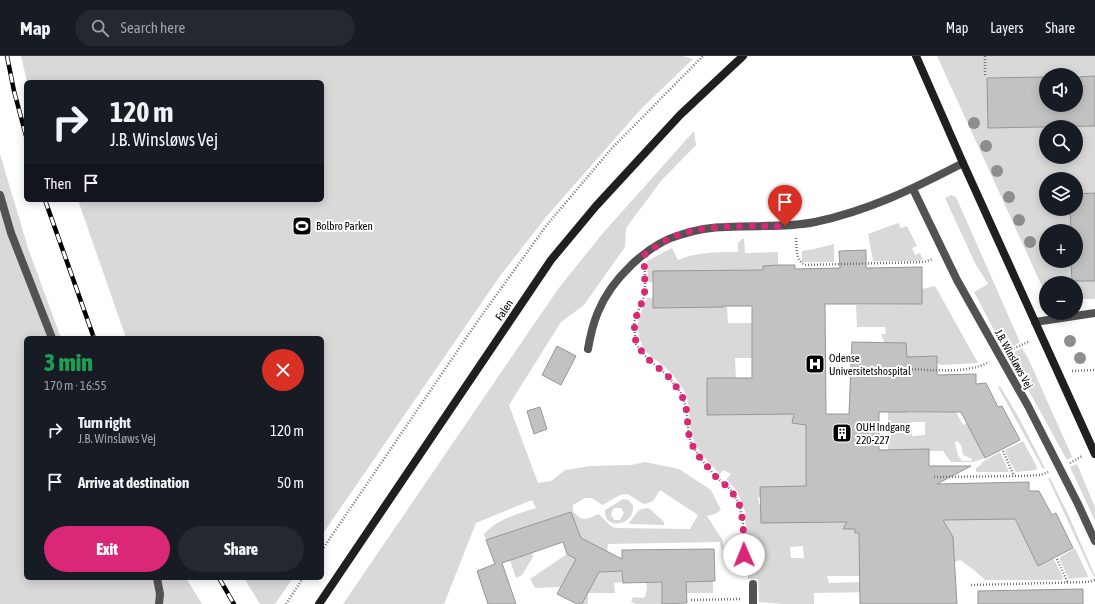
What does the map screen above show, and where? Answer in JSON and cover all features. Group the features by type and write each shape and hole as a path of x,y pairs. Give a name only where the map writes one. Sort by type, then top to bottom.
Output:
{"street":[{"name":"Falen","path":"318,604 551,260 596,206 680,115 743,56"},
{"path":"916,56 1094,452"},
{"path":"588,349 590,336 598,312 604,300 631,265 660,243 679,235 707,229 727,226 795,226 854,212 913,189 964,163"},
{"name":"J.B. Winsløws Vej","path":"913,189 957,280 1028,406 1095,541"},
{"path":"0,195 11,233 51,336"},
{"path":"1035,322 1095,313"},
{"path":"157,580 160,594 159,604"},
{"path":"753,584 753,602"}],"path":[{"path":"324,547 477,322 546,226 612,148 701,56"},
{"path":"984,56 985,76"},
{"path":"795,226 798,259 800,263 805,265 924,262 944,254"},
{"path":"644,255 644,297 634,322 636,344 648,359 667,375 681,393 686,407 691,443 700,458 717,478 730,489 739,503 743,522 744,579 753,584"},
{"path":"903,369 968,369 982,366 1041,335"},
{"path":"1057,371 1095,370"},
{"path":"1003,451 1014,476"},
{"path":"934,477 1014,476 1040,474 1060,468 1094,452"},
{"path":"1056,559 1068,583"},
{"path":"286,604 302,580"},
{"path":"971,585 1068,583 1095,580"},
{"path":"691,600 753,602"}],"shaded area":[{"name":"Bolbro Parken","path":"21,56 683,56 693,59 642,108 546,217 500,276 324,532 324,336 125,336 79,202 324,202 324,80 27,80"},
{"path":"937,56 1095,56 1095,76 1083,76 1083,68 1039,68 1039,83 988,128 1039,127 1039,164 1083,164 1083,126 1095,126 1095,193 1083,194 1083,172 1039,172 1039,216 1070,216 1071,224 1039,224 1039,268 1071,268 1072,276 1039,276 1039,280"},
{"path":"694,131 696,145 661,181 626,228 625,247 584,305 561,322 509,405 538,483 551,481 565,470 591,466 631,465 645,462 679,469 711,490 721,510 715,514 707,516 723,541 723,549 721,549 720,542 608,544 607,552 581,538 571,512 486,540 484,534 495,524 522,512 536,508 532,500 476,523 444,604 343,604 558,289 603,233","holes":["660,490 698,515 690,529 615,528 598,514 587,519 579,517 573,511 573,505 585,498 592,498 602,505 624,494 631,496 645,504 653,501"]},
{"path":"0,154 28,248 60,336 24,336 24,580 187,580 202,604 0,604"},
{"path":"951,195 956,197 1020,342 1005,351 974,292 988,284 975,263 945,198"},
{"path":"898,223 901,228 907,226 917,246 912,248 915,255 920,253 923,260 873,261 868,234"},
{"path":"744,239 745,253 778,252 778,265 763,266 763,270 653,271 653,282 648,282 647,261 672,248 678,260 685,257 715,252 738,252 738,243"},
{"path":"834,244 834,262 802,262 802,251"},
{"path":"1083,281 1095,281 1095,299 1083,299"},
{"path":"935,286 978,363 941,365 937,363 937,356 906,357 884,342 881,334 886,334 885,327 857,327 856,305 922,304 922,289"},
{"path":"647,298 653,298 653,308 727,306 728,323 752,323 752,358 735,358 736,378 707,378 707,415 794,413 792,423 802,422 802,424 806,425 806,469 840,486 761,487 761,497 758,497 759,504 848,520 843,529 855,529 859,533 860,576 827,576 829,583 862,582 877,592 814,593 814,604 759,602 758,579 748,579 745,511 737,491 726,479 731,474 723,470 720,474 706,460 698,449 691,431 686,394 670,372 643,347 639,336 638,324 640,314","holes":["803,546 804,558 791,558 790,547"]},
{"path":"1022,348 1028,358 1070,452 1072,457 1067,460 1009,355"},
{"path":"1000,386 1019,418 1045,468 1043,469 998,387"},
{"path":"888,411 907,411 907,413 956,412 963,425 967,423 985,458 973,462 951,462 943,451 929,451 929,449 888,449","holes":["911,422 925,422 925,435 912,436","957,441 961,445 963,455 972,459 971,461 962,461 958,455 955,443"]},
{"path":"1023,441 1037,467 1036,470 1016,472 1005,450"},
{"path":"1000,452 1009,472 976,472 976,468 984,461"},
{"path":"1077,464 1095,507 1095,521 1070,467"},
{"path":"1048,478 1050,478 1069,516 1095,576 1094,577 1089,567"},
{"path":"623,499 628,500 633,505 633,512 630,518 619,523 609,521 606,517 605,510","holes":["614,508 621,508 624,513 620,520 614,520 611,514"]},
{"path":"646,508 650,509 664,522 664,525 629,523 639,510"},
{"path":"943,519 1014,519 1021,531 1053,558 1063,577 1062,580 985,580 960,560 952,563 948,529"},
{"path":"1075,548 1088,577 1069,579 1060,560 1060,557"},
{"path":"532,553 533,557 522,575 516,578 510,560"},
{"path":"567,554 576,559 561,587 535,588 530,579"},
{"path":"622,571 623,582 614,583 615,593 588,593 588,604 582,604 599,572"},
{"path":"245,580 292,580 275,604 260,604"},
{"path":"713,581 713,593 681,593 681,582"},
{"path":"646,582 662,582 662,604 636,604 631,602 633,597 645,597 647,589"}],"building":[{"path":"1095,76 1095,126 1083,126 1083,120 1039,120 1039,127 988,128 987,78 1039,77 1039,112 1083,112 1083,77"},
{"path":"1095,193 1095,281 1083,281 1083,276 1072,276 1071,268 1083,268 1083,224 1071,224 1070,216 1083,216 1083,194"},
{"name":"OUH Indgang 220-227","path":"866,250 866,268 922,267 922,304 825,304 826,414 849,414 852,342 906,343 907,357 937,356 937,375 976,374 976,384 986,383 998,407 1002,406 1020,440 985,458 961,412 879,412 879,450 929,449 929,466 971,466 937,484 1029,482 1029,491 1039,491 1052,515 1056,513 1073,548 1038,566 1015,519 943,520 953,537 957,604 860,604 859,533 855,533 855,529 843,529 847,522 761,523 760,487 806,486 806,425 792,423 794,414 707,415 707,378 752,378 752,306 653,308 653,271 763,270 763,266 778,265 795,265 795,269 840,268 839,251"},
{"path":"557,346 576,356 561,385 542,375"},
{"path":"540,407 547,429 534,434 527,411"},
{"path":"571,512 581,538 622,559 622,550 714,549 715,581 686,582 687,603 662,604 662,582 623,583 622,571 599,572 582,604 577,604 557,594 576,559 567,554 563,542 502,563 516,604 488,604 477,571 495,564 486,540"},
{"path":"1083,589 1083,604 978,604 978,591"}],"railway":[{"path":"7,56 24,128"},
{"path":"46,202 93,336"},
{"path":"220,580 234,604"}],"place":[{"name":"Bolbro Parken","path":"302,226"},
{"name":"Odense Universitetshospital","path":"815,364"},
{"name":"OUH Indgang 220-227","path":"842,433"}],"route":[{"path":"744,555 743,522 739,503 730,489 717,478 694,449 689,436 686,407 681,393 667,375 648,359 636,344 634,322 635,316 644,297 644,255 660,243 679,235 727,226 785,226"}]}
